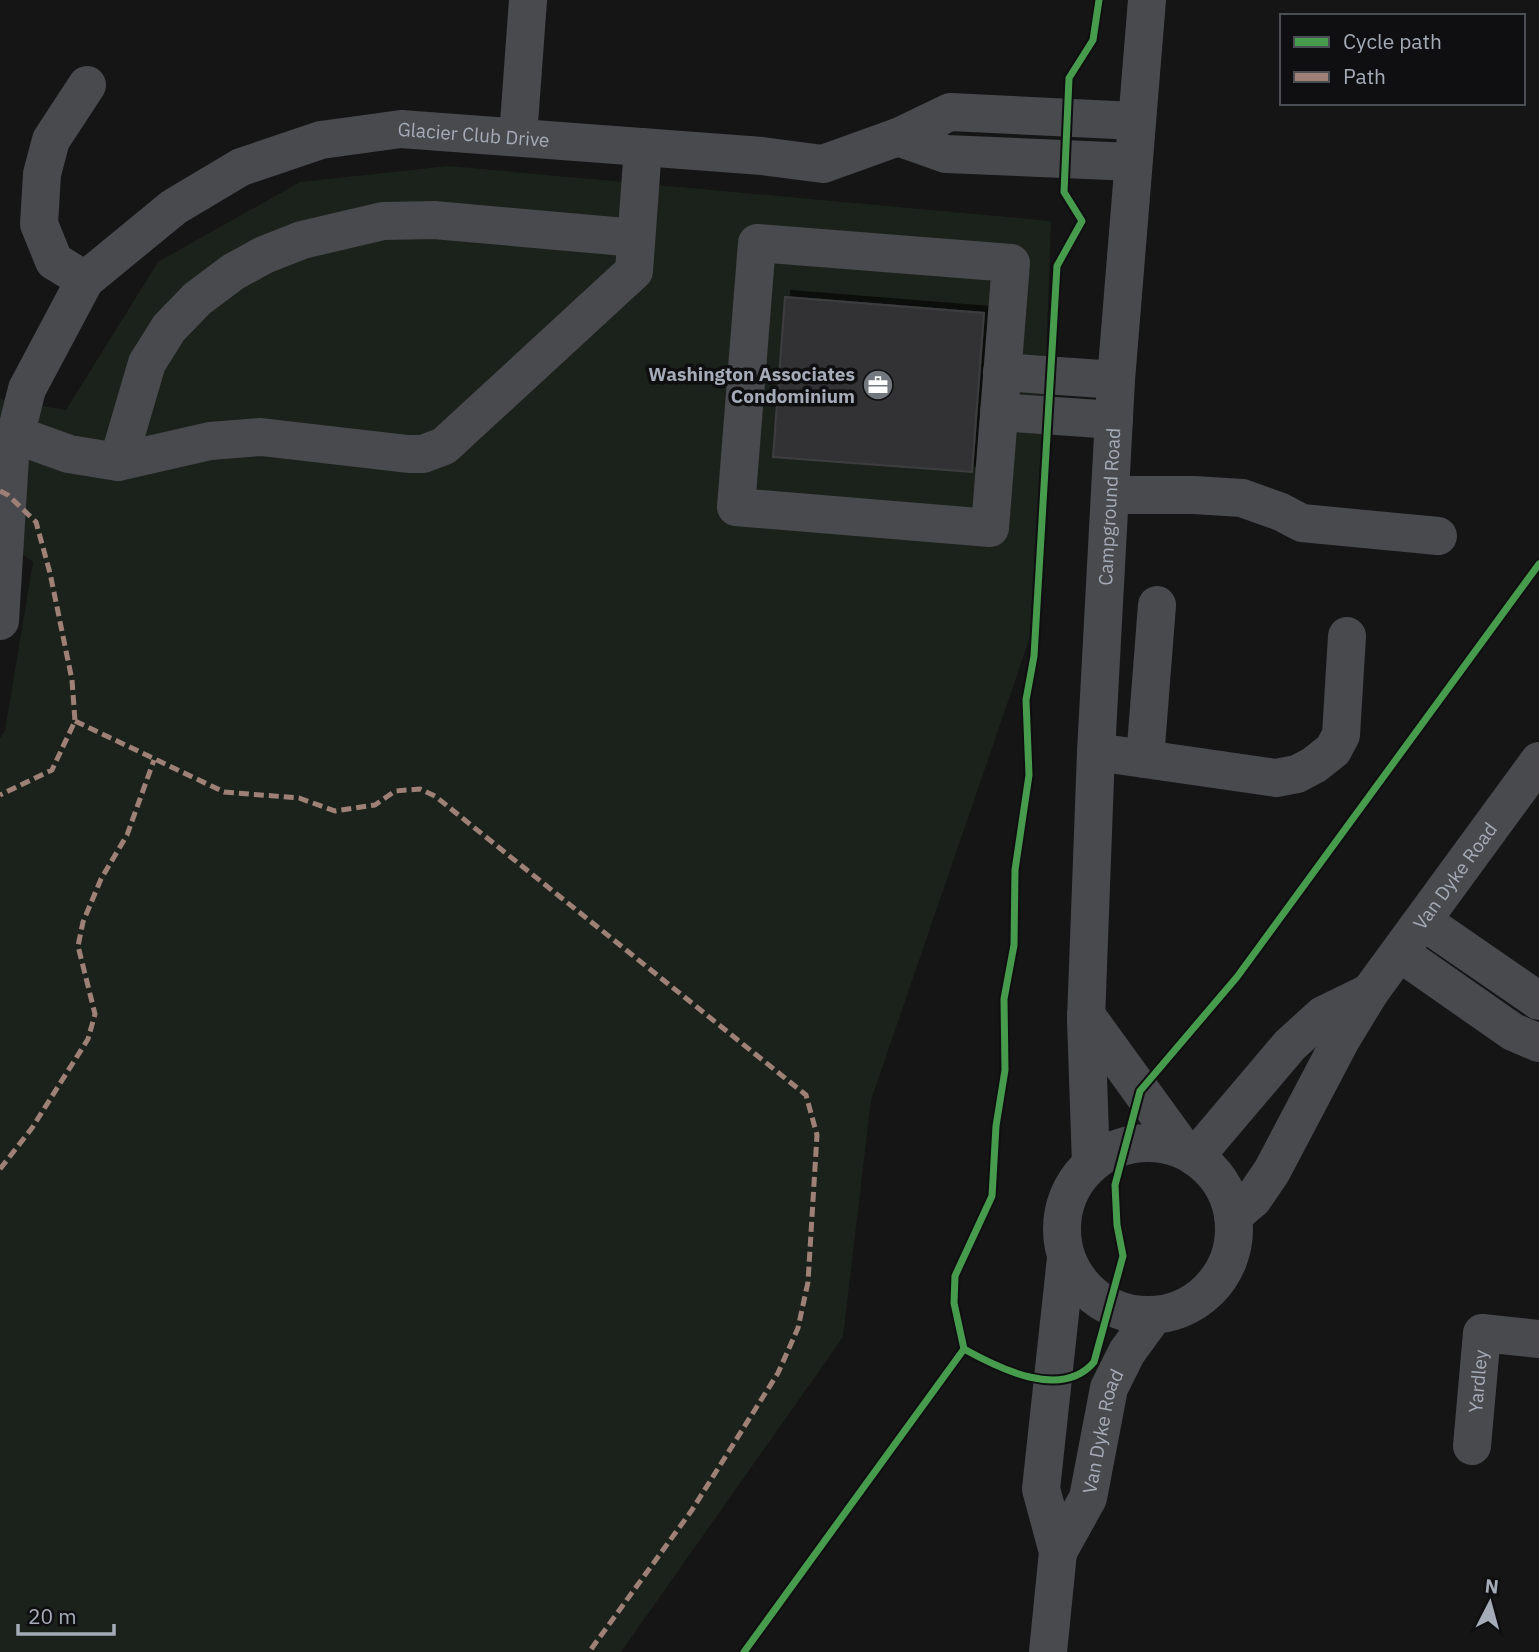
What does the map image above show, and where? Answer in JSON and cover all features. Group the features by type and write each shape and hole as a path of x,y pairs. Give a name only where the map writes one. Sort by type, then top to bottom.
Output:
{"street":[{"path":"518,137 528,0"},
{"name":"Campground Road","path":"1091,1164 1086,1016 1096,752 1116,380 1147,0"},
{"path":"85,280 54,261 39,224 42,174 51,140 87,85"},
{"name":"Glacier Club Drive","path":"0,621 10,457 27,389 85,280 174,207 241,167 321,140 401,129 762,156 823,164 898,137 950,112 1136,121"},
{"path":"1026,157 1029,116"},
{"path":"898,137 946,153 1133,162"},
{"path":"16,435 69,454 118,461 210,441 261,437 408,454 423,454 444,446 634,271 643,147"},
{"path":"118,461 147,363 169,328 197,299 233,272 264,255 302,240 383,221 434,220 636,238"},
{"path":"757,243 1010,263 1002,372 990,528 736,507 757,243"},
{"path":"1002,372 1116,380"},
{"path":"999,412 1114,421"},
{"path":"1110,495 1194,495 1242,499 1281,512 1301,523 1438,536"},
{"path":"1145,759 1157,605"},
{"path":"1096,752 1276,778 1297,774 1333,750 1341,735 1347,636"},
{"name":"Van Dyke Road","path":"1233,1216 1253,1199 1272,1171 1342,1038 1370,992 1539,761"},
{"path":"1423,921 1539,1001"},
{"path":"1400,953 1513,1032 1539,1043"},
{"name":"Van Dyke Road","path":"1189,1153 1290,1045 1323,1015 1370,992"},
{"path":"1086,1016 1189,1153"},
{"path":"1155,1142 1189,1153 1207,1165 1224,1189 1233,1216 1233,1245 1223,1272 1205,1294 1181,1308 1154,1315 1126,1312 1100,1301 1080,1282 1066,1258 1061,1230 1065,1203 1078,1177 1099,1157 1126,1145 1155,1142"},
{"name":"Van Dyke Road","path":"1048,1652 1058,1552 1041,1489 1066,1258"},
{"name":"Van Dyke Road","path":"1058,1552 1088,1498 1109,1388 1127,1352 1154,1315"},
{"name":"Yardley","path":"1472,1446 1482,1333 1539,1339"}],"shaded area":[{"path":"449,166 1051,221 1037,617 871,1100 843,1337 621,1652 0,1652 0,738 5,731 33,562 0,538 0,399 66,410 158,262 300,182"}],"building":[{"name":"Washington Associates Condominium","path":"785,297 984,313 972,472 773,457"}],"marked path":[{"path":"0,491 8,495 36,522 50,573 72,680 75,721 52,770 0,795"},
{"path":"75,721 224,792 299,798 335,811 375,805 395,791 420,789 435,796 806,1095 817,1135 808,1282 798,1328 778,1373 692,1510 589,1652"},
{"path":"0,1169 32,1128 88,1039 95,1014 78,946 83,922 101,879 127,835 154,760"}],"cycle path":[{"path":"964,1349 954,1303 955,1276 992,1196 996,1126 1005,1070 1004,999 1014,945 1015,870 1029,775 1026,700 1034,656 1057,266 1082,221 1064,192 1069,78 1093,40 1099,0"},
{"path":"744,1652 964,1349 1013,1372 1048,1380 1065,1379 1081,1373 1094,1362 1123,1256 1117,1225 1115,1185 1140,1091 1237,977 1539,564"}],"place":[{"name":"Washington Associates Condominium","path":"878,385"}]}
